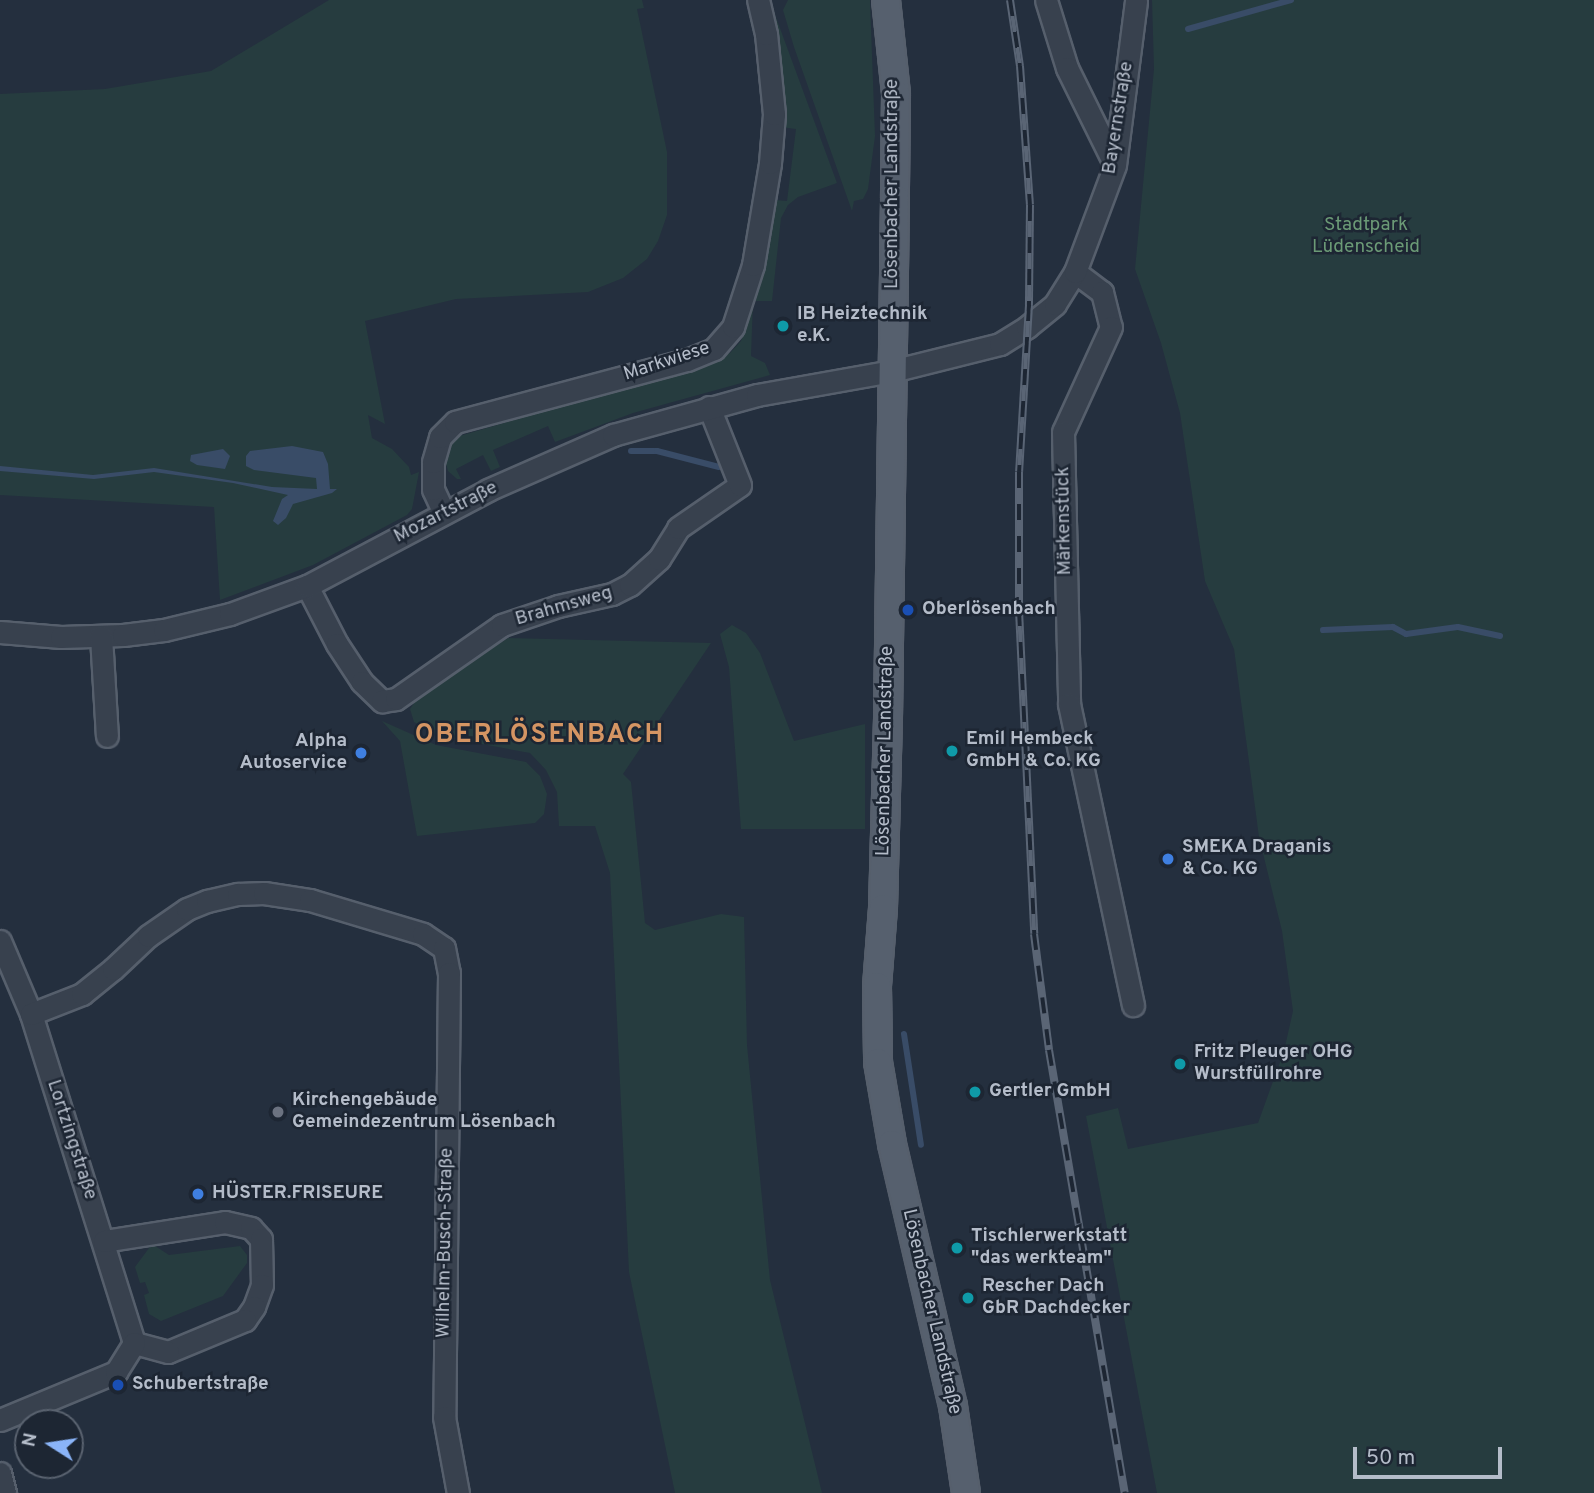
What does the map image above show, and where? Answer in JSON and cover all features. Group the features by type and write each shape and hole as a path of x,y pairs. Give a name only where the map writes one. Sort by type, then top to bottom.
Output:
{"main road":[{"name":"Lösenbacher Landstraße","path":"887,0 895,94 888,719 883,908 877,986 878,1062 892,1144 953,1406 966,1493"}],"street":[{"path":"1046,0 1067,68 1115,165"},
{"name":"Bayernstraße","path":"1074,272 1115,165 1136,0"},
{"name":"Markwiese","path":"444,513 433,489 433,462 440,437 455,422 687,360 714,349 733,327 753,265 770,163 774,114 766,34 759,2"},
{"path":"892,371 1000,344 1027,327 1055,303 1074,272"},
{"name":"Märkenstück","path":"1074,272 1102,292 1111,327 1063,432 1069,704 1133,1005"},
{"name":"Mozartstraße","path":"0,632 101,636 202,622 307,586 528,471 613,435 709,407 837,378 892,371"},
{"name":"Brahmsweg","path":"307,586 337,644 362,682 382,701 396,699 502,625 558,606 612,594 629,585 659,559 678,528 740,485 709,407"},
{"path":"101,636 107,736"},
{"name":"Wilhelm-Busch-Straße","path":"31,1014 86,990 148,936 187,909 238,894 264,893 310,900 423,934 444,948 449,973 444,1417 458,1493"},
{"name":"Lortzingstraße","path":"0,941 31,1014 134,1343"},
{"path":"0,1420 116,1372 134,1343 168,1352 245,1320 260,1293 264,1261 261,1239 251,1228 225,1222 104,1241"},
{"path":"0,1473 5,1493"}],"green space":[{"path":"329,0 642,0 644,8 637,9 667,152 667,215 658,241 647,259 623,278 588,292 456,299 365,321 385,424 368,415 372,438 392,449 409,467 411,475 419,472 412,509 407,515 313,565 220,600 214,507 0,495 0,94 105,89 211,71"},
{"path":"788,0 870,0 875,136 868,189 863,199 854,201 852,211 794,47 783,10"},
{"name":"Stadtpark Lüdenscheid","path":"1152,0 1594,0 1594,1493 1157,1493 1086,1116 1118,1108 1128,1149 1258,1123 1284,1051 1293,1011 1282,931 1259,837 1234,649 1205,581 1180,413 1161,343 1135,269 1154,69"},
{"path":"774,12 837,183 798,197 788,205 781,218 772,301 753,301 751,356 765,363 770,375 633,413 555,442 548,426 493,450 500,467 491,471 483,455 456,469 461,479 457,479 448,471 445,460 447,450 456,437 706,364 730,353 741,341 774,200 787,201 796,129 781,127 768,13"},
{"path":"732,625 746,633 760,653 794,741 865,724 865,829 741,829 729,667 720,634"},
{"path":"508,638 711,643 623,774 631,782 645,923 655,930 721,914 744,917 747,1045 770,1280 822,1493 675,1493 629,1272 610,873 595,826 559,826 557,792 546,770 530,753 439,736 414,722 410,709 418,697"},
{"path":"382,721 436,745 526,762 540,776 547,794 544,814 535,823 417,836 400,741"},
{"path":"152,1244 169,1255 240,1246 247,1255 247,1263 223,1296 161,1321 149,1314 144,1295 149,1293 145,1282 140,1283 135,1267"}],"water":[{"path":"292,446 323,452 328,464 330,489 337,489 332,493 293,504 286,518 278,525 273,521 282,499 288,495 233,483 154,472 94,479 0,471 0,466 93,475 154,468 272,487 317,489 316,478 254,470 246,466 246,456 250,451"},
{"path":"223,449 230,456 225,469 197,465 190,461 191,455"}],"waterway":[{"path":"1188,29 1291,0"},
{"path":"631,451 657,451 719,467"},
{"path":"1323,630 1393,627 1406,634 1458,627 1500,636"},
{"path":"904,1034 921,1145"}],"railway":[{"path":"1010,0 1020,66 1030,205 1029,305 1019,472 1019,610 1034,934 1049,1050 1125,1493"}],"place":[{"name":"IB Heiztechnik e.K.","path":"783,326"},
{"name":"Oberlösenbach","path":"908,610"},
{"name":"Emil Hembeck GmbH & Co. KG","path":"952,751"},
{"name":"Alpha Autoservice","path":"361,753"},
{"name":"SMEKA Draganis & Co. KG","path":"1168,859"},
{"name":"Fritz Pleuger OHG Wurstfüllrohre","path":"1180,1064"},
{"name":"Gertler GmbH","path":"975,1092"},
{"name":"Kirchengebäude Gemeindezentrum Lösenbach","path":"278,1112"},
{"name":"HÜSTER.FRISEURE","path":"198,1194"},
{"name":"Tischlerwerkstatt \"das werkteam\"","path":"957,1248"},
{"name":"Rescher Dach GbR Dachdecker","path":"968,1298"},
{"name":"Schubertstraße","path":"118,1385"}],"district":[{"name":"OBERLÖSENBACH","path":"540,736"}]}
